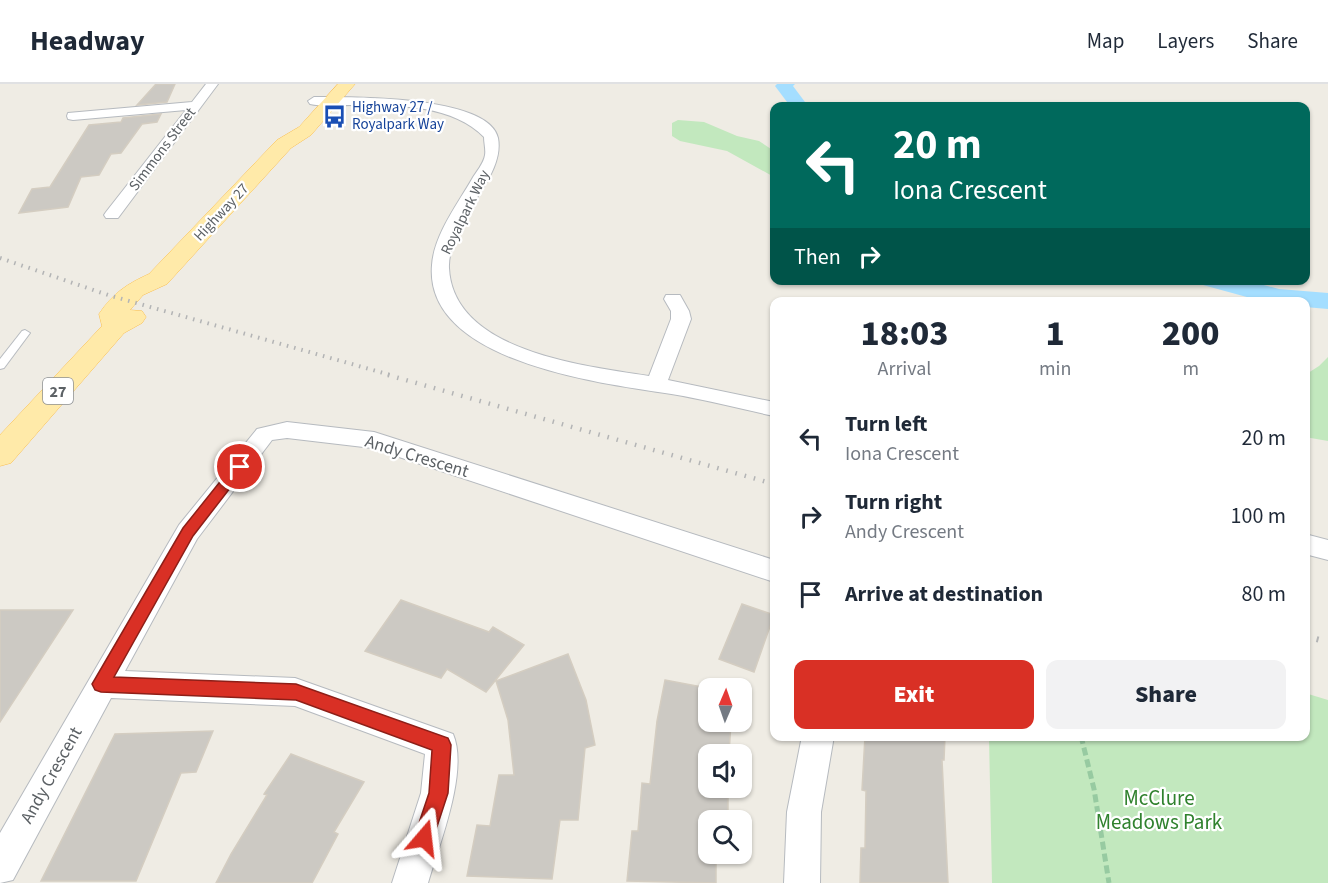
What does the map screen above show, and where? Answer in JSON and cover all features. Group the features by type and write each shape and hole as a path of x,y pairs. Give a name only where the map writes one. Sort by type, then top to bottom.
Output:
{"main road":[{"name":"Highway 27","path":"0,455 115,327 139,314 158,292 158,279 284,144 305,131 325,96 347,84"}],"street":[{"name":"Simmons Street","path":"112,215 212,84"},
{"name":"Royalpark Way","path":"325,96 435,107 470,120 487,132 494,150 492,156 450,235 440,267 445,298 469,327 487,339 533,359 770,408"},
{"path":"73,116 196,105"},
{"path":"656,385 681,319 680,311 673,299"},
{"name":"Andy Crescent","path":"0,867 188,532 265,434 287,430 374,440 770,570"},
{"path":"1310,545 1328,550"},
{"path":"101,684 296,692 441,745 438,793 410,883"},
{"path":"802,883 804,812 817,741"}],"lane":[{"path":"0,366 25,333"}],"path":[{"path":"1082,741 1094,789 1109,883"}],"green space":[{"path":"678,120 704,122 737,136 759,141 770,148 770,175 727,151 680,141 672,136 672,123"},
{"path":"1328,357 1328,441 1310,438 1310,372"},
{"name":"McClure Meadows Park","path":"1310,695 1328,700 1328,883 992,883 989,741 1310,741"}],"building":[{"path":"156,84 175,84 167,102 137,105"},
{"path":"161,114 157,122 142,124 121,153 111,154 99,175 81,177 68,207 19,213 32,189 50,187 89,125 121,122 123,118"},
{"path":"401,600 489,632 493,627 524,645 486,692 447,669 441,678 365,651"},
{"path":"742,604 770,614 770,626 754,672 719,659"},
{"path":"0,610 73,610 0,722"},
{"path":"568,654 586,700 595,745 585,748 578,820 560,820 552,879 467,876 477,825 490,826 499,775 514,775 508,720 496,681"},
{"path":"665,680 698,686 698,732 730,732 730,744 698,744 698,798 728,798 728,810 698,810 698,864 716,864 716,883 627,881 632,831 638,831 642,783 650,784 657,721"},
{"path":"213,731 196,772 181,773 136,881 41,881 115,734"},
{"path":"865,741 945,741 944,760 942,760 948,883 860,883 861,848 865,848 866,791 862,790"},
{"path":"291,754 364,782 334,832 338,834 312,883 216,883 267,795 264,794"}],"waterway":[{"path":"786,84 784,86 796,102"},
{"path":"1232,285 1279,297"},
{"path":"1310,300 1328,301"}],"railway":[{"path":"0,258 108,295 394,376"},
{"path":"388,375 770,483"},
{"path":"1310,637 1328,642"}],"place":[{"name":"Highway 27 / Royalpark Way","path":"334,116"}],"route":[{"path":"240,467 188,532 101,684 296,692 441,745 438,793 424,838"}]}
